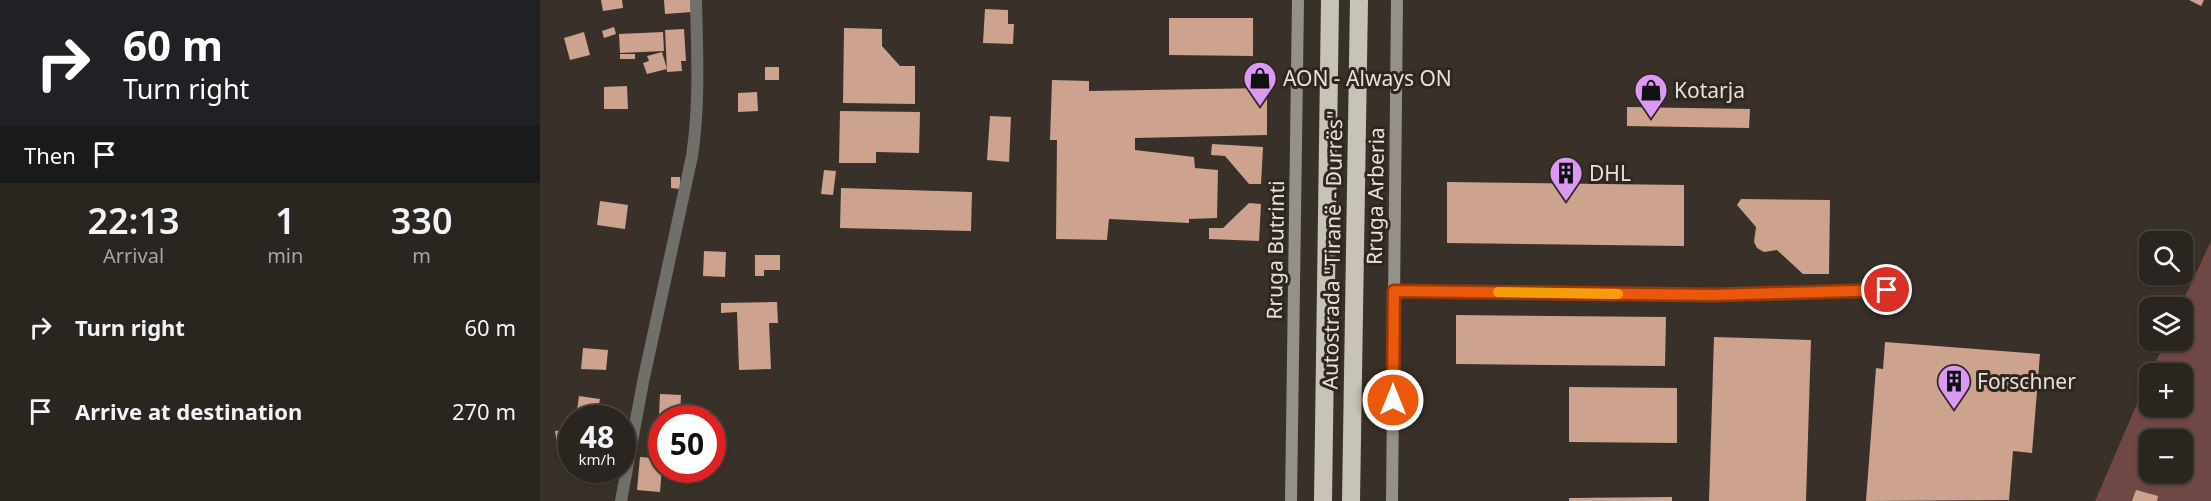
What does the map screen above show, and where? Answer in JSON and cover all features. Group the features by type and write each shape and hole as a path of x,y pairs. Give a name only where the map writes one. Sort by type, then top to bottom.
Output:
{"highway":[{"name":"Autostrada \"Tiranë - Durrës\"","path":"1323,501 1330,0"},
{"name":"Autostrada \"Tiranë - Durrës\"","path":"1351,501 1359,0"}],"main road":[{"name":"Rruga Butrinti","path":"1291,501 1298,0"},
{"name":"Rruga Arberia","path":"1392,501 1397,0"}],"street":[{"path":"621,501 643,382 697,127 696,0"},
{"path":"1394,291 1714,295 1887,290"}],"shaded area":[{"path":"2211,241 2211,501 2095,501 2139,399 2139,417 2193,417 2193,363 2155,363 2161,351 2193,351 2193,297 2185,297 2190,285 2193,285 2193,279"}],"building":[{"path":"601,0 622,0 623,8 603,11"},
{"path":"664,0 691,0 692,12 665,14"},
{"path":"2189,0 2204,0 2201,6"},
{"path":"985,9 1008,10 1008,24 1014,24 1013,44 983,43"},
{"path":"1169,18 1253,18 1253,56 1169,55"},
{"path":"614,27 616,34 604,38 602,31"},
{"path":"844,28 882,29 882,46 900,66 915,66 915,104 843,103"},
{"path":"684,29 686,61 681,61 682,71 667,72 665,30"},
{"path":"584,32 590,55 570,60 564,38"},
{"path":"663,32 664,51 620,53 619,34"},
{"path":"662,52 667,69 647,74 643,63 649,61 647,56"},
{"path":"620,54 635,54 635,59 620,59"},
{"path":"765,67 779,67 779,80 765,80"},
{"path":"1052,80 1089,81 1089,91 1267,88 1267,135 1135,138 1135,150 1194,157 1195,168 1218,170 1217,218 1189,219 1189,223 1109,219 1107,240 1056,239 1057,140 1050,140"},
{"path":"627,86 628,109 604,109 604,87"},
{"path":"757,92 758,111 738,112 738,93"},
{"path":"1627,107 1750,109 1749,128 1627,126"},
{"path":"840,111 920,112 919,153 876,152 876,163 839,163"},
{"path":"990,116 1011,117 1009,162 987,160"},
{"path":"1212,144 1263,147 1261,184 1249,184 1225,156 1211,155"},
{"path":"824,170 836,171 833,195 821,194"},
{"path":"671,177 680,177 680,189 671,188"},
{"name":"DHL","path":"1447,182 1684,185 1684,246 1447,243"},
{"path":"841,188 972,192 971,231 840,228"},
{"path":"1741,199 1830,200 1829,274 1803,274 1777,250 1764,252 1757,248 1754,242 1756,227 1737,205"},
{"path":"600,201 628,205 625,229 597,225"},
{"path":"1249,203 1261,204 1259,241 1209,239 1209,228 1223,228"},
{"path":"704,251 726,252 725,277 703,276"},
{"path":"755,255 780,255 780,270 764,270 764,276 755,276"},
{"path":"777,302 778,323 769,323 771,369 739,370 737,312 721,313 721,303"},
{"path":"1456,315 1666,317 1665,366 1456,364"},
{"path":"1714,337 1811,340 1806,501 1709,501"},
{"name":"Forschner","path":"1885,342 2040,354 2032,453 2013,451 2009,500 1866,501 1876,368 1883,369"},
{"path":"583,348 608,350 606,370 581,369"},
{"path":"1569,387 1677,388 1677,443 1569,442"},
{"path":"660,394 681,395 681,405 660,405"},
{"path":"579,396 600,399 599,405 578,405"},
{"path":"555,431 558,431 558,451"},
{"path":"640,457 648,458 648,483 661,483 660,492 637,490"},
{"path":"2136,490 2158,496 2157,501 2132,501"},
{"path":"1672,497 1672,501 1569,501 1569,498"}],"slow traffic":[{"path":"1498,292 1618,294"}],"place":[{"name":"AON - Always ON","path":"1260,107"},
{"name":"Kotarja","path":"1651,119"},
{"name":"DHL","path":"1566,202"},
{"name":"Forschner","path":"1954,410"}],"route":[{"path":"1393,400 1394,291 1714,295 1887,290"}]}
